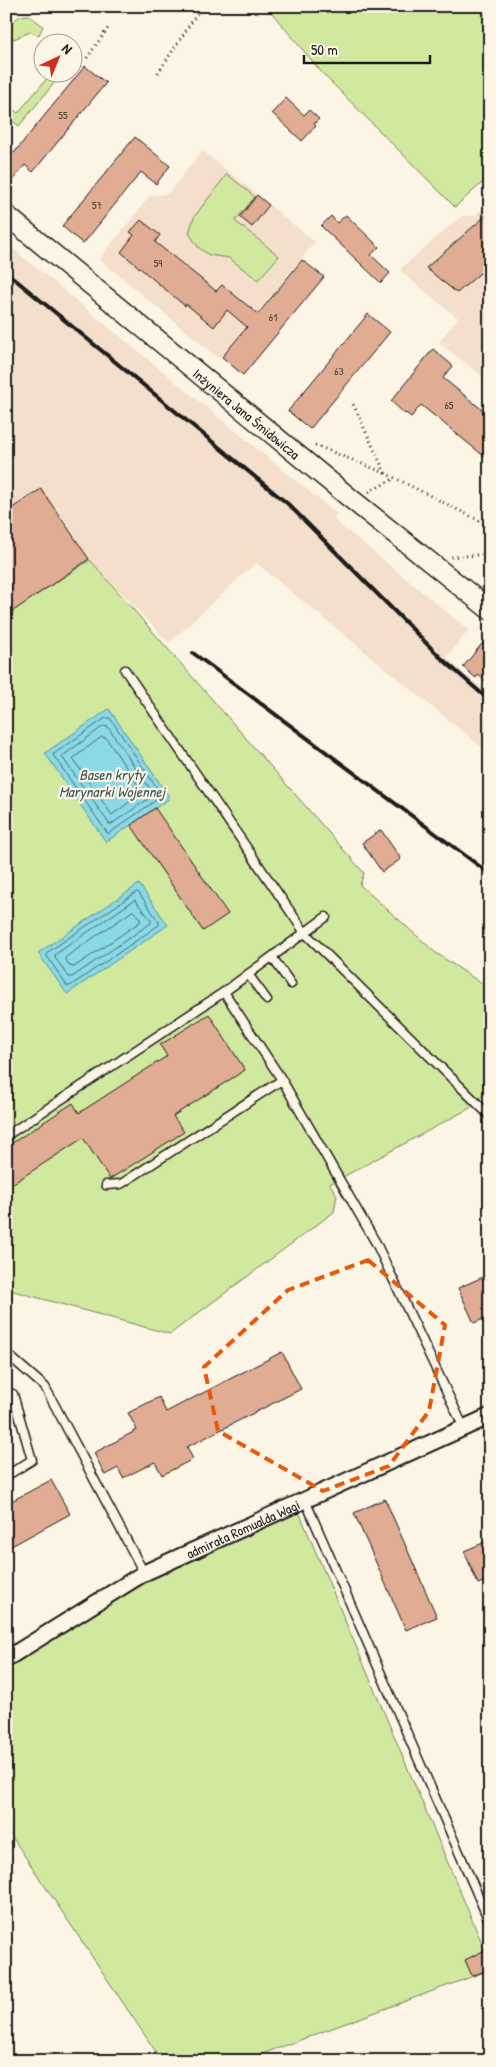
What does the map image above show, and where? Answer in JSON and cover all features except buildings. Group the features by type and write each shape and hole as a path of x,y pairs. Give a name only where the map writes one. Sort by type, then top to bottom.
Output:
{"street":[{"name":"Inżyniera Jana Śmidowicza","path":"6,215 350,498 490,610"},
{"name":"admirała Romualda Wagi","path":"6,1659 144,1573 490,1416"}],"lane":[{"path":"125,670 306,934 490,1116"},
{"path":"6,1136 224,992 306,934 326,917"},
{"path":"272,958 290,984"},
{"path":"248,974 267,1000"},
{"path":"224,992 282,1080 376,1243 464,1428"},
{"path":"106,1185 120,1184 282,1080"},
{"path":"6,1353 45,1387 144,1573"},
{"path":"6,1476 32,1460 13,1394"},
{"path":"305,1500 490,1923"}],"path":[{"path":"158,73 202,6"},
{"path":"87,58 108,28"},
{"path":"353,404 385,473"},
{"path":"315,445 385,473 490,526"},
{"path":"369,492 395,478"},
{"path":"450,558 490,554"}],"highlighted area":[{"path":"368,1260 445,1325 429,1411 389,1466 323,1491 218,1431 204,1367 288,1290"}],"shaded area":[{"path":"202,150 315,242 219,359 99,259 150,196 168,194"},
{"path":"490,202 490,383 439,342 458,318 401,272 402,267 459,218 465,215 474,216"},
{"path":"6,243 337,514 333,519 469,630 447,657 490,695 490,754 256,563 169,643 90,560 6,615"}],"green space":[{"path":"266,6 490,6 490,176 455,207 323,74"},
{"path":"29,15 43,26 40,32 30,32 14,39 6,38 10,25 20,16"},
{"path":"44,82 55,82 19,126 6,116 6,104 18,113"},
{"path":"227,174 255,197 235,221 279,256 258,280 229,258 209,255 198,247 189,233 194,217"},
{"path":"90,560 364,873 360,885 436,953 490,989 490,1088 470,1108 330,1184 337,1195 334,1212 170,1334 6,1289 6,615"},
{"path":"299,1512 490,1962 490,1970 243,2061 162,2061 6,1828 6,1669 73,1626 171,1568"}],"water":[{"name":"Basen kryty Marynarki Wojennej","path":"109,709 170,798 106,842 45,753"},
{"path":"139,884 168,925 67,994 38,953"}],"railway":[{"path":"6,272 288,504 440,657 490,701"},
{"path":"193,653 490,874"}]}
